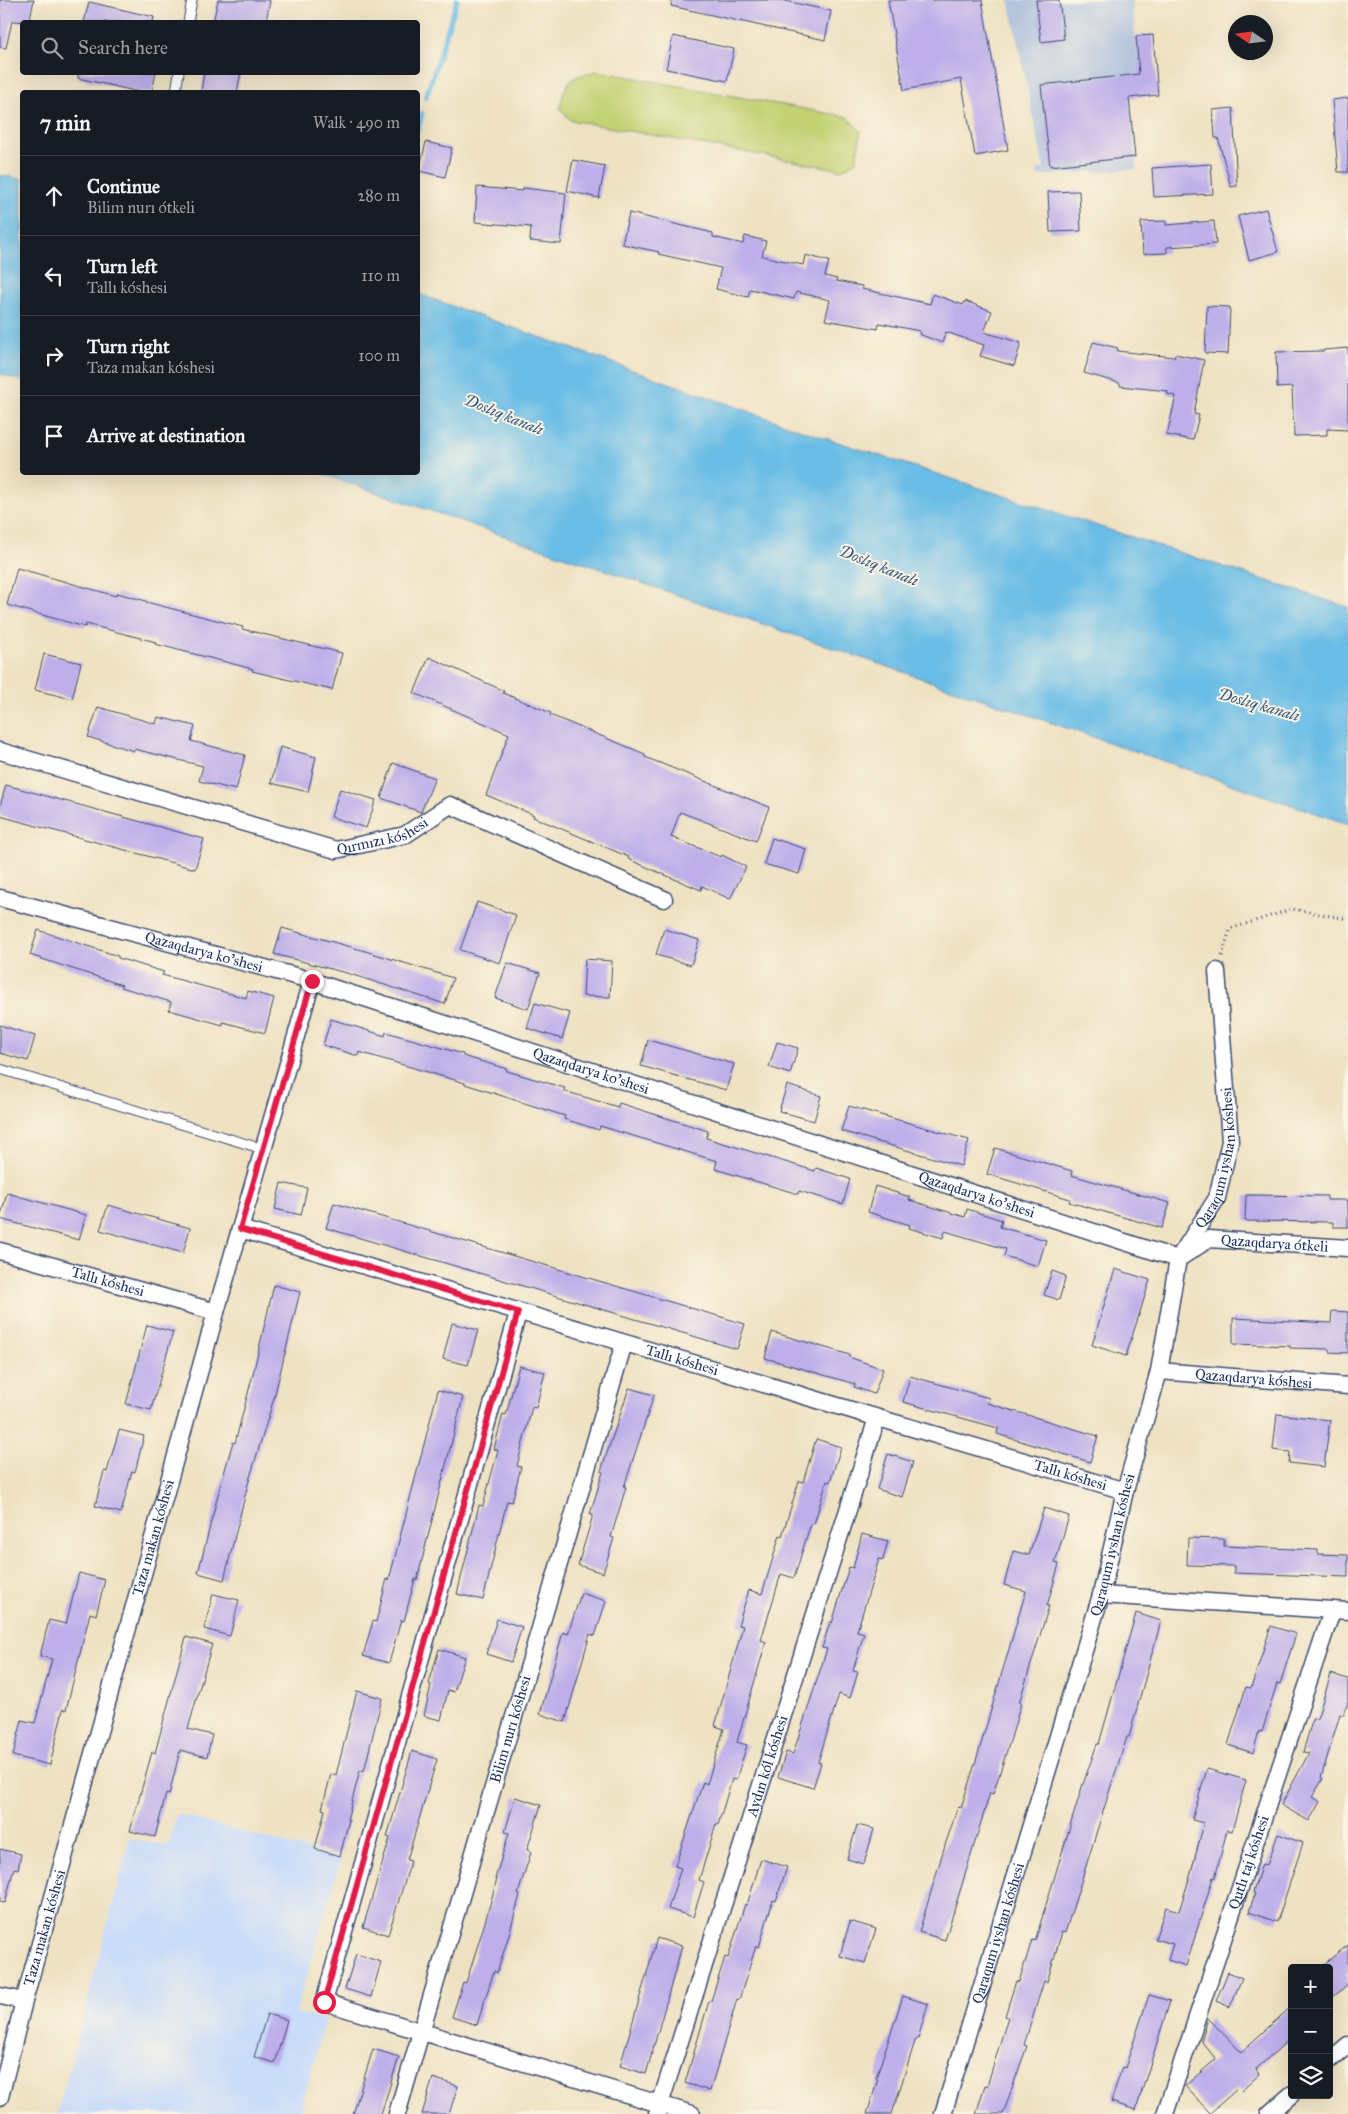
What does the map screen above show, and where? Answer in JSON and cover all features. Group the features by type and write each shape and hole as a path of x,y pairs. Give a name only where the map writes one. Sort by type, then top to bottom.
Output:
{"street":[{"name":"Qırmızı kóshesi","path":"0,751 336,850 405,836 450,806 664,899"},
{"name":"Qazaqdarya ko'shesi","path":"0,898 312,981 1178,1259"},
{"name":"Qaraqum iyshan kóshesi","path":"943,2114 1101,1595 1125,1492 1160,1372 1178,1259 1216,1198 1230,1141 1218,971"},
{"name":"Taza makan kóshesi","path":"0,2097 24,2001 216,1312 312,981"},
{"name":"Tallı kóshesi","path":"240,1229 1125,1492"},
{"name":"Qazaqdarya ótkeli","path":"1178,1259 1209,1239 1348,1248"},
{"name":"Tallı kóshesi","path":"0,1251 216,1312"},
{"path":"518,1312 324,2002 658,2109 692,2114"},
{"name":"Bilim nurı kóshesi","path":"396,2114 624,1343"},
{"name":"Qazaqdarya kóshesi","path":"1160,1372 1348,1386"},
{"name":"Aydın kól kóshesi","path":"658,2109 877,1418"},
{"path":"1101,1595 1340,1611"},
{"name":"Qutlı taj kóshesi","path":"1165,2114 1340,1611"},
{"path":"0,1996 24,2001"},
{"path":"1333,2058 1348,2045"},
{"path":"1269,2114 1288,2097"}],"lane":[{"path":"188,20 192,0"},
{"path":"176,90 179,75"},
{"path":"0,1069 263,1149"}],"path":[{"path":"1218,971 1230,929 1292,909 1348,919"}],"shaded area":[{"path":"1009,0 1132,0 1139,74 1127,76 1137,169 1038,176 1037,169 1044,169"},
{"path":"177,1814 341,1859 296,2012 325,2020 300,2114 57,2114 130,1838 168,1846"}],"green space":[{"path":"597,71 848,117 861,132 856,161 842,170 570,120 560,108 567,85 581,75"}],"water":[{"path":"0,175 20,179 20,380 0,374"},
{"name":"Doslıq kanalı","path":"420,295 810,433 1348,607 1348,824 326,475 420,475"}],"building":[{"path":"0,0 34,0 29,20 12,21 6,48 0,47"},
{"path":"218,0 270,0 266,20 213,20"},
{"path":"672,0 781,0 831,11 825,40 671,6"},
{"path":"888,0 982,0 1008,150 975,156 961,79 904,90"},
{"path":"1036,0 1059,0 1064,39 1041,42"},
{"path":"89,2 154,17 153,20 84,20"},
{"path":"1153,35 1158,95 1129,98 1135,157 1050,166 1041,85 1139,74 1136,36"},
{"path":"673,36 734,49 727,81 666,69"},
{"path":"78,75 155,75 152,90 130,90 78,78"},
{"path":"204,75 240,75 237,90 201,90"},
{"path":"1348,98 1348,172 1338,172 1332,100"},
{"path":"1233,108 1237,186 1231,187 1218,138 1215,138 1213,110"},
{"path":"426,142 452,148 445,177 420,171"},
{"path":"573,160 605,166 599,198 567,191"},
{"path":"1211,164 1213,194 1154,197 1152,168"},
{"path":"477,187 523,191 523,188 566,193 561,244 530,241 531,227 475,222"},
{"path":"1079,191 1081,231 1050,232 1048,192"},
{"path":"1266,209 1278,252 1249,260 1238,216"},
{"path":"629,213 713,233 713,237 743,244 745,236 766,241 762,256 803,265 805,255 829,261 825,276 837,279 836,281 862,286 862,289 930,304 933,294 963,305 965,301 992,311 984,332 1021,343 1014,366 980,356 984,345 946,332 942,343 919,334 920,331 879,323 878,329 825,320 830,300 796,292 794,299 750,289 748,297 716,289 721,268 622,244"},
{"path":"1166,221 1166,225 1214,221 1216,244 1167,247 1167,253 1143,254 1141,222"},
{"path":"1207,306 1230,307 1228,354 1205,353"},
{"path":"1093,342 1118,348 1117,351 1174,357 1175,354 1204,360 1194,414 1199,415 1193,440 1167,435 1176,396 1167,394 1168,391 1120,386 1120,383 1084,373"},
{"path":"1348,348 1348,430 1327,429 1327,435 1294,436 1292,387 1277,388 1276,352 1324,351"},
{"path":"17,568 116,596 117,593 243,627 242,629 342,653 332,690 252,671 253,669 155,644 156,642 86,624 85,627 7,605"},
{"path":"44,654 81,663 72,699 35,690"},
{"path":"429,657 504,691 503,693 551,713 550,715 645,754 645,757 769,807 756,841 680,812 671,837 721,857 722,855 746,867 730,899 702,886 701,890 672,878 628,859 629,857 486,795 509,734 414,693"},
{"path":"98,707 156,724 158,717 195,726 191,741 245,755 236,790 199,781 203,766 134,749 134,751 88,737"},
{"path":"280,747 316,757 308,792 271,783"},
{"path":"393,763 435,778 421,812 381,798"},
{"path":"6,785 204,839 195,869 0,816 0,806"},
{"path":"340,789 376,800 366,828 331,817"},
{"path":"772,838 806,849 799,874 764,864"},
{"path":"477,902 516,915 500,963 460,950"},
{"path":"282,928 453,978 445,1004 350,974 274,954"},
{"path":"664,929 699,940 691,965 656,955"},
{"path":"38,930 164,972 162,975 246,998 248,991 274,998 265,1033 223,1022 223,1025 169,1010 171,1002 121,987 122,985 30,955"},
{"path":"585,959 612,961 610,997 583,996"},
{"path":"507,963 540,973 528,1009 495,998"},
{"path":"535,1003 570,1013 562,1039 527,1028"},
{"path":"331,1019 385,1036 386,1032 463,1054 463,1056 507,1069 507,1071 565,1088 564,1091 618,1107 619,1103 708,1131 706,1138 815,1171 816,1168 850,1179 843,1204 799,1191 798,1194 715,1169 717,1161 600,1126 599,1130 564,1119 565,1116 465,1083 359,1052 358,1056 323,1045"},
{"path":"0,1025 35,1036 28,1061 0,1053"},
{"path":"648,1040 734,1064 726,1090 641,1066"},
{"path":"777,1042 798,1048 790,1074 769,1067"},
{"path":"787,1085 821,1096 814,1121 779,1111"},
{"path":"849,1106 969,1140 961,1166 841,1131"},
{"path":"995,1148 1072,1171 1071,1175 1170,1203 1162,1228 1069,1202 1070,1199 987,1174"},
{"path":"281,1183 307,1188 301,1215 275,1209"},
{"path":"875,1186 910,1197 909,1200 965,1217 967,1209 1002,1220 1000,1227 1046,1240 1038,1266 1004,1256 1006,1249 945,1231 943,1238 909,1228 910,1225 868,1212"},
{"path":"7,1193 86,1215 79,1240 0,1219"},
{"path":"1246,1195 1327,1196 1327,1200 1348,1200 1348,1227 1333,1227 1333,1222 1245,1221"},
{"path":"334,1203 745,1324 737,1349 326,1228"},
{"path":"108,1205 190,1228 183,1253 100,1230"},
{"path":"1115,1269 1150,1280 1126,1356 1092,1345"},
{"path":"1052,1271 1066,1276 1059,1300 1044,1295"},
{"path":"274,1285 300,1292 274,1398 248,1484 224,1580 198,1573 220,1487 233,1442 235,1443"},
{"path":"1332,1311 1348,1312 1348,1353 1329,1352 1329,1349 1233,1344 1233,1318 1331,1323"},
{"path":"452,1323 478,1330 468,1365 443,1359"},
{"path":"147,1325 173,1332 151,1410 126,1404"},
{"path":"772,1332 850,1355 849,1357 883,1369 874,1394 854,1387 855,1384 765,1358"},
{"path":"519,1366 545,1372 536,1408 532,1407 517,1466 521,1467 512,1502 507,1501 483,1600 457,1594 479,1505 483,1506 498,1450 494,1449 503,1414 506,1415"},
{"path":"910,1376 989,1398 987,1403 1098,1436 1090,1462 997,1434 998,1428 903,1402"},
{"path":"629,1388 654,1395 624,1487 626,1487 611,1537 614,1538 603,1573 578,1565 593,1515 590,1514 603,1472 601,1471"},
{"path":"438,1390 463,1397 417,1580 415,1579 404,1621 401,1620 389,1663 363,1656 373,1621 376,1622 387,1579 389,1580"},
{"path":"1277,1414 1330,1420 1324,1467 1289,1463 1290,1452 1273,1450"},
{"path":"119,1430 144,1436 135,1472 132,1471 121,1513 95,1506 104,1471 107,1472"},
{"path":"816,1439 841,1447 830,1482 827,1481 814,1524 811,1523 794,1578 781,1574 761,1640 766,1642 737,1742 747,1745 736,1780 732,1779 718,1825 716,1824 699,1880 704,1882 693,1917 668,1909 681,1868 675,1866 703,1782 707,1784 724,1729 715,1726 743,1626 738,1625 749,1590 762,1594 780,1535 782,1536 799,1481 803,1482"},
{"path":"888,1454 913,1462 902,1497 877,1489"},
{"path":"1044,1508 1069,1516 1055,1563 1059,1564 1047,1606 1049,1606 1019,1703 1021,1703 1011,1738 993,1794 990,1793 945,1940 919,1932 945,1845 958,1807 961,1808 979,1751 1026,1591 1004,1585 1013,1551 1029,1555"},
{"path":"862,1534 888,1541 883,1560 879,1559 857,1631 864,1633 853,1671 858,1672 850,1698 839,1694 818,1762 821,1763 813,1788 778,1777 786,1752 793,1754 827,1649 822,1648 830,1622 832,1623 849,1567 853,1568"},
{"path":"1188,1538 1224,1539 1224,1546 1318,1550 1318,1554 1348,1555 1348,1577 1234,1573 1234,1566 1187,1565"},
{"path":"79,1573 105,1580 96,1615 90,1613 66,1710 63,1709 50,1765 13,1756 22,1720 35,1723 52,1659 40,1656 49,1620 66,1624"},
{"path":"581,1593 606,1601 595,1636 590,1634 565,1722 540,1714 563,1632 568,1634"},
{"path":"213,1594 239,1600 230,1636 204,1629"},
{"path":"1136,1613 1161,1621 1129,1737 1127,1737 1111,1786 1065,1933 1062,1932 1047,1982 1044,1981 1024,2045 1027,2046 1003,2114 976,2114 985,2085 987,2086 1008,2017 1005,2016 1016,1981 1019,1982 1032,1940 1035,1941 1082,1787 1097,1744 1099,1744"},
{"path":"497,1619 522,1627 511,1662 486,1654"},
{"path":"1271,1626 1296,1634 1280,1684 1277,1683 1262,1732 1259,1731 1253,1753 1228,1745 1246,1687 1251,1688"},
{"path":"186,1637 212,1644 188,1729 212,1735 207,1757 180,1750 169,1795 166,1794 155,1837 130,1831 152,1752 155,1753"},
{"path":"439,1649 465,1657 454,1692 448,1690 441,1720 424,1716 431,1685 429,1684"},
{"path":"1331,1674 1348,1679 1348,1702 1344,1715 1340,1714 1321,1778 1323,1779 1312,1797 1320,1802 1309,1821 1281,1805 1309,1753 1303,1752 1313,1718 1317,1719"},
{"path":"357,1691 382,1698 364,1771 360,1770 340,1856 315,1849 325,1810 322,1809 331,1774 336,1775"},
{"path":"412,1751 437,1759 407,1860 411,1861 388,1935 363,1927 390,1838 387,1837"},
{"path":"1207,1769 1246,1780 1232,1831 1227,1830 1215,1878 1213,1877 1186,1966 1168,1960 1173,1944 1155,1939 1166,1907 1179,1911 1191,1873 1204,1823 1192,1820"},
{"path":"515,1797 541,1805 527,1850 531,1852 518,1894 520,1895 508,1938 497,1973 494,1971 477,2025 452,2017 463,1982 466,1983 485,1922 497,1879 495,1879 509,1833 505,1832"},
{"path":"857,1825 874,1829 864,1864 847,1859"},
{"path":"1278,1834 1303,1843 1277,1922 1249,1912 1262,1864 1267,1865"},
{"path":"0,1849 21,1854 18,1869 14,1868 5,1903 0,1902"},
{"path":"761,1859 787,1867 776,1901 773,1900 759,1947 756,1946 739,2000 737,1999 710,2091 685,2083 709,2001 711,2001 725,1957 728,1958"},
{"path":"850,1921 876,1929 865,1963 840,1956"},
{"path":"657,1938 682,1946 646,2074 620,2066"},
{"path":"1348,1945 1348,1985 1333,1997 1333,1964 1324,1964"},
{"path":"356,1954 381,1962 371,1997 345,1989"},
{"path":"1228,1972 1242,1978 1230,2007 1216,2001"},
{"path":"1149,1995 1170,2001 1136,2110 1111,2102 1122,2067 1125,2068"},
{"path":"903,1996 928,2004 918,2039 916,2038 892,2114 867,2114 878,2079 876,2078"},
{"path":"1288,2010 1288,2041 1256,2069 1260,2074 1240,2092 1237,2089 1210,2113 1185,2086 1216,2059 1201,2041 1208,2018 1241,2052"},
{"path":"267,2014 287,2020 275,2063 254,2057"},
{"path":"373,2049 399,2057 381,2114 353,2114"},
{"path":"433,2078 458,2086 449,2114 422,2114"}],"waterway":[{"path":"426,97 457,0"},
{"path":"420,122 422,113"}],"route":[{"path":"312,981 240,1229 518,1312 324,2002"}]}
